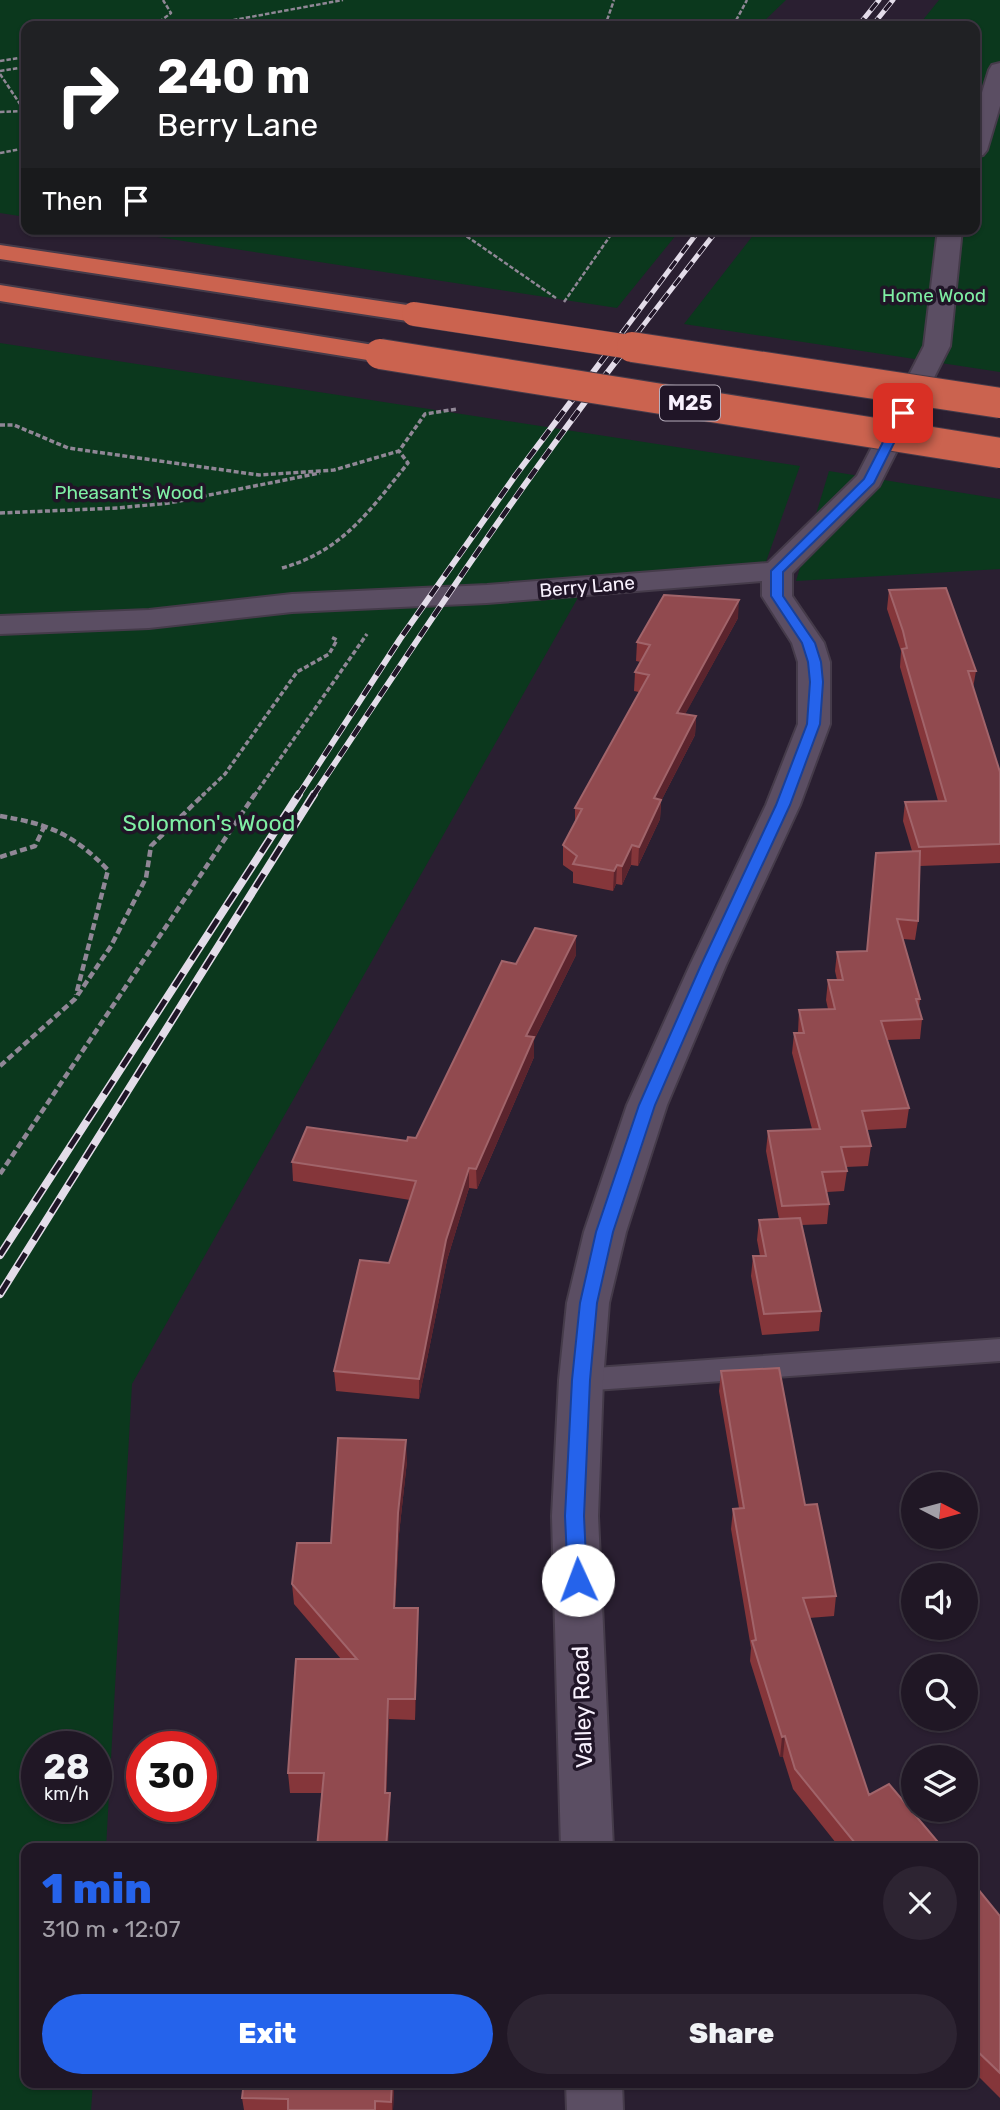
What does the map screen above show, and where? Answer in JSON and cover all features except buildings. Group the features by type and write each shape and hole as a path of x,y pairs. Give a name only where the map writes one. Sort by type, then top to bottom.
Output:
{"highway":[{"name":"M25","path":"0,252 1000,403"},
{"name":"M25","path":"0,293 1000,453"}],"street":[{"path":"980,134 1000,70"},
{"path":"777,571 869,480 937,346 949,235"},
{"name":"Berry Lane","path":"0,625 149,620 292,603 487,594 777,571"},
{"name":"Valley Road","path":"587,1843 575,1516 581,1380 588,1303 605,1232 647,1105 708,965 783,805 814,724 814,662 808,643 777,596 777,571"},
{"path":"594,2088 595,2110"}],"lane":[{"path":"581,1380 1000,1350"}],"path":[{"path":"161,21 171,13 163,0"},
{"path":"228,21 343,0"},
{"path":"607,21 614,0"},
{"path":"736,21 747,0"},
{"path":"0,61 21,58"},
{"path":"21,68 0,72 21,104"},
{"path":"0,112 21,112"},
{"path":"0,153 21,149"},
{"path":"564,303 611,235"},
{"path":"0,513 119,508 224,494 334,470 399,450 425,414 463,408"},
{"path":"0,425 14,425 68,448 259,475 334,470"},
{"path":"275,569 310,560 357,525 408,463 399,450"},
{"path":"0,1174 278,760 392,598"},
{"path":"0,1066 75,999 111,946 146,878 151,846 225,774 297,672 329,654 337,640 326,634"},
{"path":"0,816 46,823 84,844 108,870 75,999"},
{"path":"0,858 35,846 46,823"}],"green space":[{"path":"0,0 786,0 764,21 21,21 21,216 0,213"},
{"name":"Home Wood","path":"939,0 1000,0 1000,372 684,324 753,235 980,235 980,21 922,21"},
{"path":"145,235 676,235 617,308"},
{"name":"Solomon's Wood","path":"0,343 800,466 762,573 584,587 132,1384 112,1741 112,1731 21,1731 21,1822 107,1822 106,1843 21,1843 21,2088 93,2088 91,2110 0,2110"},
{"path":"829,471 1000,499 1000,569 796,581"}],"railway":[{"path":"862,21 879,0"},
{"path":"876,21 893,0"},
{"path":"610,349 696,235"},
{"path":"625,349 713,235"},
{"path":"298,796 400,639 515,476 612,347"},
{"path":"313,796 505,513 627,347"},
{"path":"0,1255 299,794"},
{"path":"0,1294 314,794"}],"route":[{"path":"578,1580 575,1516 581,1380 588,1303 605,1232 647,1105 708,965 783,805 814,724 814,662 808,643 795,619 777,596 777,571 869,480 903,413"}],"park label":[{"name":"Pheasant's Wood","path":"129,492"}]}
